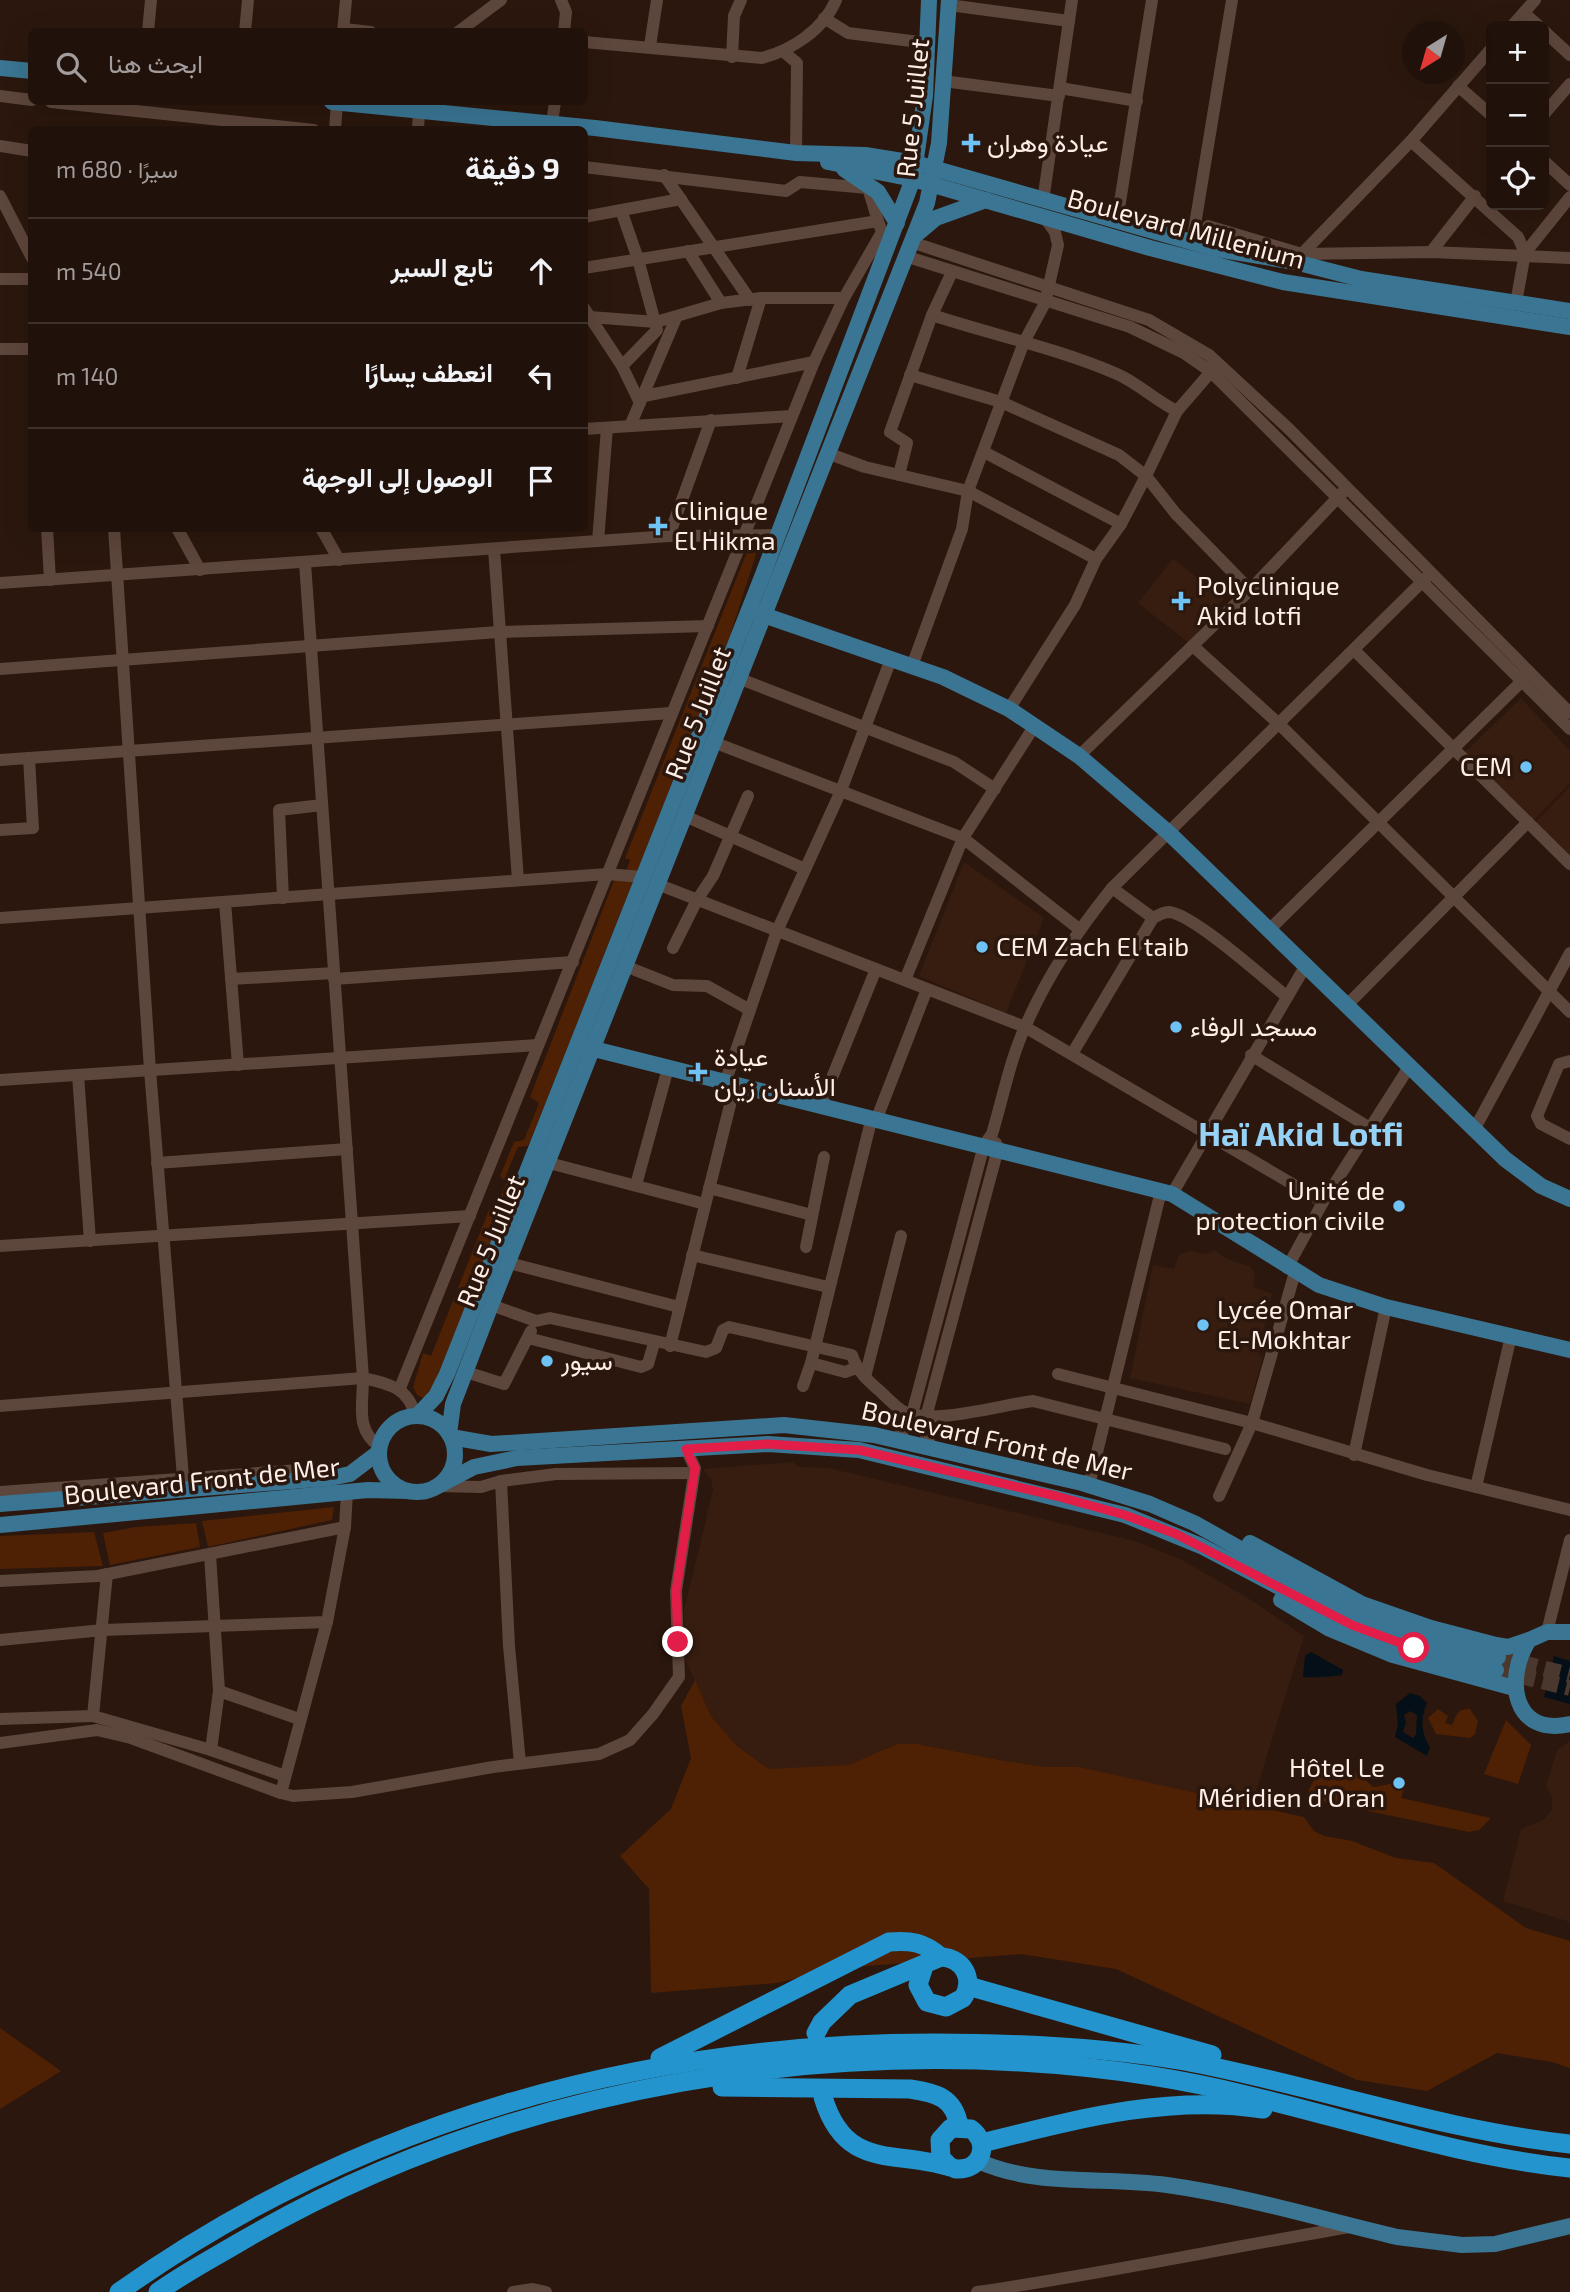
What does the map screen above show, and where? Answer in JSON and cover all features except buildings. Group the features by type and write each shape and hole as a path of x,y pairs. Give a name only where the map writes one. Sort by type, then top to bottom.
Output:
{"highway":[{"path":"626,2073 702,2039 827,1976 872,1948 906,1940 924,1944 932,1962"},
{"path":"816,2033 822,2022 850,1995 932,1962 954,1959 964,1968 968,1986 958,2003 946,2007 933,2005 906,1984 885,1981"},
{"path":"923,1997 918,1978 932,1962"},
{"path":"968,1986 1274,2071 1383,2108"},
{"path":"119,2292 154,2267 239,2219 362,2155 440,2123 520,2097 626,2073 772,2050 863,2043 998,2043 1099,2050 1182,2061 1485,2131 1570,2144"},
{"path":"158,2292 289,2213 424,2151 506,2123 655,2088 748,2073 855,2063 942,2060 1039,2063 1152,2076 1243,2093 1480,2154 1570,2168"},
{"path":"655,2088 910,2089 937,2094 947,2100 954,2109 959,2126"},
{"path":"823,2096 837,2128 849,2141 864,2150 962,2170 980,2152 1109,2113 1163,2105 1246,2106 1378,2129"},
{"path":"950,2167 941,2158 940,2140 944,2133 959,2126 976,2132 980,2152"},
{"path":"895,2158 940,2140"}],"main road":[{"name":"Rue 5 Juillet","path":"450,1435 453,1404 549,1163 585,1047 625,965 650,881 685,816 738,678 778,535 887,227 914,171 925,96 929,0"},
{"name":"Rue 5 Juillet","path":"416,1416 436,1396 447,1374 585,1047 756,612 827,453 909,245 932,176 949,2"},
{"path":"0,68 28,71"},
{"name":"Boulevard Millenium","path":"367,105 544,126"},
{"name":"Boulevard Millenium","path":"588,131 796,153 865,155 932,176 1043,201 1216,249 1299,258 1361,279 1570,311"},
{"name":"Boulevard Millenium","path":"796,153 832,163 914,171"},
{"path":"832,163 878,192 887,227"},
{"name":"Boulevard Millenium","path":"932,176 986,200 1045,218 1283,282 1570,327"},
{"path":"909,245 936,218 986,200"},
{"path":"756,612 943,677 1009,709 1079,756 1169,832 1474,1130 1525,1175 1570,1199"},
{"path":"585,1047 730,1084 991,1143 1167,1192 1318,1285 1386,1307 1570,1350"},
{"path":"438,1486 454,1464 450,1435 432,1419 416,1416 393,1425 379,1450 384,1472 398,1487 408,1491 427,1491 438,1486 474,1467 500,1460 768,1444 859,1450 1125,1515 1201,1546 1287,1604 1359,1642 1423,1664 1514,1688"},
{"name":"Boulevard Front de Mer","path":"450,1435 491,1444 784,1425 838,1429 895,1440 1089,1485 1150,1504 1195,1523 1367,1620 1497,1664 1414,1648 1352,1625 1201,1546"},
{"name":"Boulevard Front de Mer","path":"0,1504 330,1478 350,1474 379,1450"},
{"name":"Boulevard Front de Mer","path":"0,1525 347,1492 408,1491"},
{"path":"1150,1504 1209,1520 1331,1589 1394,1617 1508,1647 1547,1632 1570,1632"},
{"path":"1529,1640 1517,1664 1514,1688 1518,1702 1528,1714 1554,1727 1570,1724"},
{"path":"980,2152 1000,2171 1030,2178 1146,2183 1186,2188 1397,2237 1462,2245 1495,2244 1570,2226"}],"street":[{"path":"148,28 151,0"},
{"path":"245,28 248,0"},
{"path":"344,28 346,0"},
{"path":"463,28 501,0"},
{"path":"561,0 566,12 564,28"},
{"path":"650,46 657,0"},
{"path":"732,58 734,16 741,0"},
{"path":"588,42 650,46 732,58 762,58 784,52 819,26 836,0"},
{"path":"1043,201 1072,0"},
{"path":"1117,221 1152,0"},
{"path":"1192,243 1232,0"},
{"path":"1517,21 1535,0"},
{"path":"949,2 1069,21"},
{"path":"1524,13 1533,21"},
{"path":"824,18 848,33 927,43"},
{"path":"1549,36 1570,55"},
{"path":"784,52 797,63 796,153"},
{"path":"1299,258 1410,141 1486,55"},
{"path":"943,81 1137,102"},
{"path":"1549,108 1570,84"},
{"path":"1458,86 1486,111"},
{"path":"0,96 28,100"},
{"path":"75,105 233,125"},
{"path":"335,126 336,105"},
{"path":"552,126 555,105"},
{"path":"418,126 419,110"},
{"path":"1410,141 1518,237 1525,253"},
{"path":"0,146 28,150"},
{"path":"1549,166 1570,185"},
{"path":"588,167 786,191 800,182 868,188 887,227"},
{"path":"664,176 755,299"},
{"path":"0,196 4,213 28,252"},
{"path":"1431,252 1475,196"},
{"path":"1516,303 1525,253 1570,197"},
{"path":"588,216 681,199"},
{"path":"1198,207 1216,249"},
{"path":"621,210 656,322 656,333 622,366"},
{"path":"912,666 962,528 968,491 1024,342 1045,303 1058,238 1045,218"},
{"path":"1208,226 1299,258 1431,252 1525,253 1570,258"},
{"path":"588,267 714,247 887,227"},
{"path":"400,1388 814,362 844,298 887,227"},
{"path":"909,245 952,272 1140,331 1215,368"},
{"path":"909,245 1149,320 1178,335 1343,492 1526,676 1570,713"},
{"path":"688,251 721,303"},
{"path":"899,475 907,443 890,432 932,315 952,272"},
{"path":"0,279 28,279"},
{"path":"588,312 656,322 721,303 755,299 844,298"},
{"path":"737,378 755,299"},
{"path":"588,314 642,400"},
{"path":"932,315 1024,342 1121,376 1177,411"},
{"path":"630,426 676,318"},
{"path":"0,349 28,349"},
{"path":"642,400 814,362"},
{"path":"1009,709 1074,606 1096,559 1121,524 1177,411 1215,368"},
{"path":"910,375 1001,402 1119,455 1146,476 1176,514 1250,590"},
{"path":"588,429 792,416"},
{"path":"669,536 711,420"},
{"path":"598,541 607,428"},
{"path":"984,452 1121,524"},
{"path":"827,453 899,475 968,491 1096,559"},
{"path":"1079,756 1250,590 1343,492"},
{"path":"47,532 50,580"},
{"path":"114,532 150,1070 183,1477"},
{"path":"179,532 200,570"},
{"path":"323,532 339,560"},
{"path":"0,583 669,536 745,533 778,535"},
{"path":"494,549 518,880"},
{"path":"305,563 363,1378 364,1433 379,1450"},
{"path":"895,1440 906,1428 912,1414 1025,1027 1057,963 1079,929 1112,888 1427,577"},
{"path":"0,669 498,632 708,626"},
{"path":"1193,646 1279,724 1570,1013"},
{"path":"1354,650 1570,864"},
{"path":"670,1346 709,1188 730,1084 750,1010 777,931 840,793 891,659"},
{"path":"1526,676 1570,729"},
{"path":"1269,930 1526,676"},
{"path":"738,678 954,762 995,789"},
{"path":"0,760 671,712"},
{"path":"905,979 963,838 1035,725"},
{"path":"713,742 963,838 1079,929"},
{"path":"0,830 33,828 29,758"},
{"path":"673,948 697,900 713,876 748,796"},
{"path":"283,898 279,810 322,805"},
{"path":"685,816 805,869"},
{"path":"1347,1005 1528,822"},
{"path":"0,918 607,874 650,881 1025,1027 1323,1202"},
{"path":"1112,888 1153,918"},
{"path":"225,902 238,1065"},
{"path":"1072,1054 1153,918 1169,912 1189,922 1286,996"},
{"path":"1474,1130 1570,953"},
{"path":"231,979 334,976 573,962"},
{"path":"625,965 673,985 706,986 750,1010"},
{"path":"1089,1485 1167,1192 1206,1133 1306,965"},
{"path":"821,1105 876,969"},
{"path":"803,1386 875,1118 927,989"},
{"path":"0,1080 537,1045"},
{"path":"1251,1055 1370,1128"},
{"path":"1570,1061 1559,1063 1537,1116 1541,1124 1570,1139"},
{"path":"1219,1496 1252,1423 1291,1270 1323,1202 1409,1067"},
{"path":"636,1185 667,1068"},
{"path":"78,1075 90,1241"},
{"path":"932,1449 925,1433 926,1417 991,1143"},
{"path":"157,1163 346,1149"},
{"path":"806,1247 824,1157"},
{"path":"549,1163 705,1204"},
{"path":"709,1188 812,1215"},
{"path":"0,1246 352,1221 470,1216"},
{"path":"860,1372 901,1236"},
{"path":"692,1255 828,1287"},
{"path":"509,1263 679,1307"},
{"path":"491,1306 536,1321 550,1318 654,1343 709,1352 716,1348 723,1330 729,1327 813,1348 835,1349 852,1355 860,1372 902,1410 926,1417 943,1413 967,1415 1001,1405 1032,1401 1225,1449"},
{"path":"1354,1455 1386,1307"},
{"path":"466,1372 504,1384 536,1321"},
{"path":"1476,1487 1511,1336"},
{"path":"528,1338 641,1367 648,1364 654,1343"},
{"path":"811,1363 845,1372 860,1372"},
{"path":"1058,1374 1252,1423 1354,1455 1570,1510"},
{"path":"0,1406 177,1390 363,1378 400,1388 412,1402 416,1416"},
{"path":"0,1743 97,1730 131,1738 293,1796 352,1792 520,1763 598,1754 630,1740 679,1677 676,1591 694,1473 686,1449"},
{"path":"0,1492 299,1470 317,1471 330,1478"},
{"path":"438,1486 481,1487 501,1481 556,1474 694,1473"},
{"path":"501,1481 509,1647 520,1763"},
{"path":"281,1793 327,1622 345,1527 347,1492"},
{"path":"0,1581 107,1574 345,1527"},
{"path":"1547,1632 1570,1540"},
{"path":"210,1555 219,1692 211,1750"},
{"path":"93,1716 107,1574"},
{"path":"0,1640 103,1630 327,1622"},
{"path":"219,1692 299,1719"},
{"path":"0,1719 93,1716 211,1750 285,1776"},
{"path":"977,2292 1080,2277 1191,2253 1353,2226"},
{"path":"513,2292 533,2289 546,2292"}],"shaded area":[{"path":"751,542 759,545 730,636 532,1137 528,1146 518,1147 506,1175 514,1184 440,1374 425,1399 417,1395 413,1387 423,1353 431,1356 489,1210 495,1210 506,1183 500,1176 514,1142 524,1140 539,1103 530,1097 615,878 623,880 630,860 625,858"},
{"name":"Polyclinique Akid lotfi","path":"1173,559 1224,598 1189,643 1138,603"},
{"name":"CEM","path":"1521,698 1570,751 1570,783 1534,820 1465,752"},
{"path":"1570,786 1570,858 1535,823"},
{"name":"CEM Zach El taib","path":"964,862 1044,918 1006,1013 919,976"},
{"name":"Lycée Omar El-Mokhtar","path":"1214,1250 1227,1259 1251,1267 1255,1274 1253,1287 1272,1294 1258,1355 1263,1356 1250,1404 1130,1378 1153,1265 1174,1269 1179,1254 1191,1251 1207,1254"},
{"path":"793,1462 799,1467 829,1468 1135,1541 1182,1560 1248,1598 1304,1636 1252,1804 1213,1798 1079,1767 1047,1767 1005,1761 918,1744 897,1744 848,1765 786,1770 769,1769 737,1746 711,1716 685,1659 684,1611 713,1490 711,1479 703,1469"},
{"path":"334,1507 332,1520 208,1547 202,1521"},
{"path":"196,1523 200,1547 110,1565 103,1533 136,1527"},
{"path":"94,1532 103,1566 0,1569 0,1536"},
{"path":"1311,1652 1343,1670 1342,1675 1303,1677 1305,1656"},
{"path":"1554,1656 1570,1661 1570,1704 1544,1697"},
{"path":"695,1680 711,1716 737,1746 769,1769 848,1765 897,1744 918,1744 1047,1767 1079,1767 1304,1817 1314,1831 1324,1836 1352,1841 1396,1858 1434,1863 1526,1928 1570,1941 1570,2068 1552,2062 1497,2053 1427,2091 1357,2080 1116,1969 1021,1954 841,1968 777,1983 651,1993 649,1889 620,1856 671,1809 691,1758 681,1706"},
{"path":"1410,1693 1420,1696 1427,1703 1422,1726 1430,1747 1427,1756 1395,1737 1398,1724 1396,1704","holes":["1410,1711 1417,1715 1416,1735 1413,1738 1403,1732 1406,1723 1404,1715"]},
{"path":"1438,1709 1448,1716 1445,1723 1452,1725 1460,1711 1470,1709 1478,1721 1475,1734 1470,1738 1436,1734 1428,1718"},
{"path":"1506,1720 1531,1745 1518,1784 1484,1774"},
{"path":"1570,1741 1570,1922 1503,1901 1521,1829 1545,1819 1552,1809 1552,1797 1546,1786 1557,1750"},
{"path":"1321,1765 1358,1773 1373,1787 1390,1784 1395,1779 1406,1782 1401,1798 1491,1818 1479,1830 1469,1832 1305,1798"},
{"path":"0,2028 61,2071 0,2109"}],"tunnel":[{"path":"1498,1657 1570,1675"},
{"path":"1496,1670 1570,1688"}],"place":[{"name":"عيادة وهران","path":"971,143"},
{"name":"Clinique El Hikma","path":"658,526"},
{"name":"Polyclinique Akid lotfi","path":"1181,601"},
{"name":"CEM","path":"1526,767"},
{"name":"CEM Zach El taib","path":"982,947"},
{"name":"مسجد الوفاء","path":"1176,1027"},
{"name":"عيادة الأسنان زيان","path":"698,1072"},
{"name":"Unité de protection civile","path":"1399,1206"},
{"name":"Lycée Omar El-Mokhtar","path":"1203,1325"},
{"name":"سيور","path":"547,1361"},
{"name":"Hôtel Le Méridien d'Oran","path":"1399,1783"}],"district":[{"name":"Haï Akid Lotfi","path":"1301,1134"}],"route":[{"path":"678,1642 676,1591 695,1468 686,1449 768,1444 859,1450 990,1479 1125,1515 1201,1546 1352,1625 1414,1648"}]}
